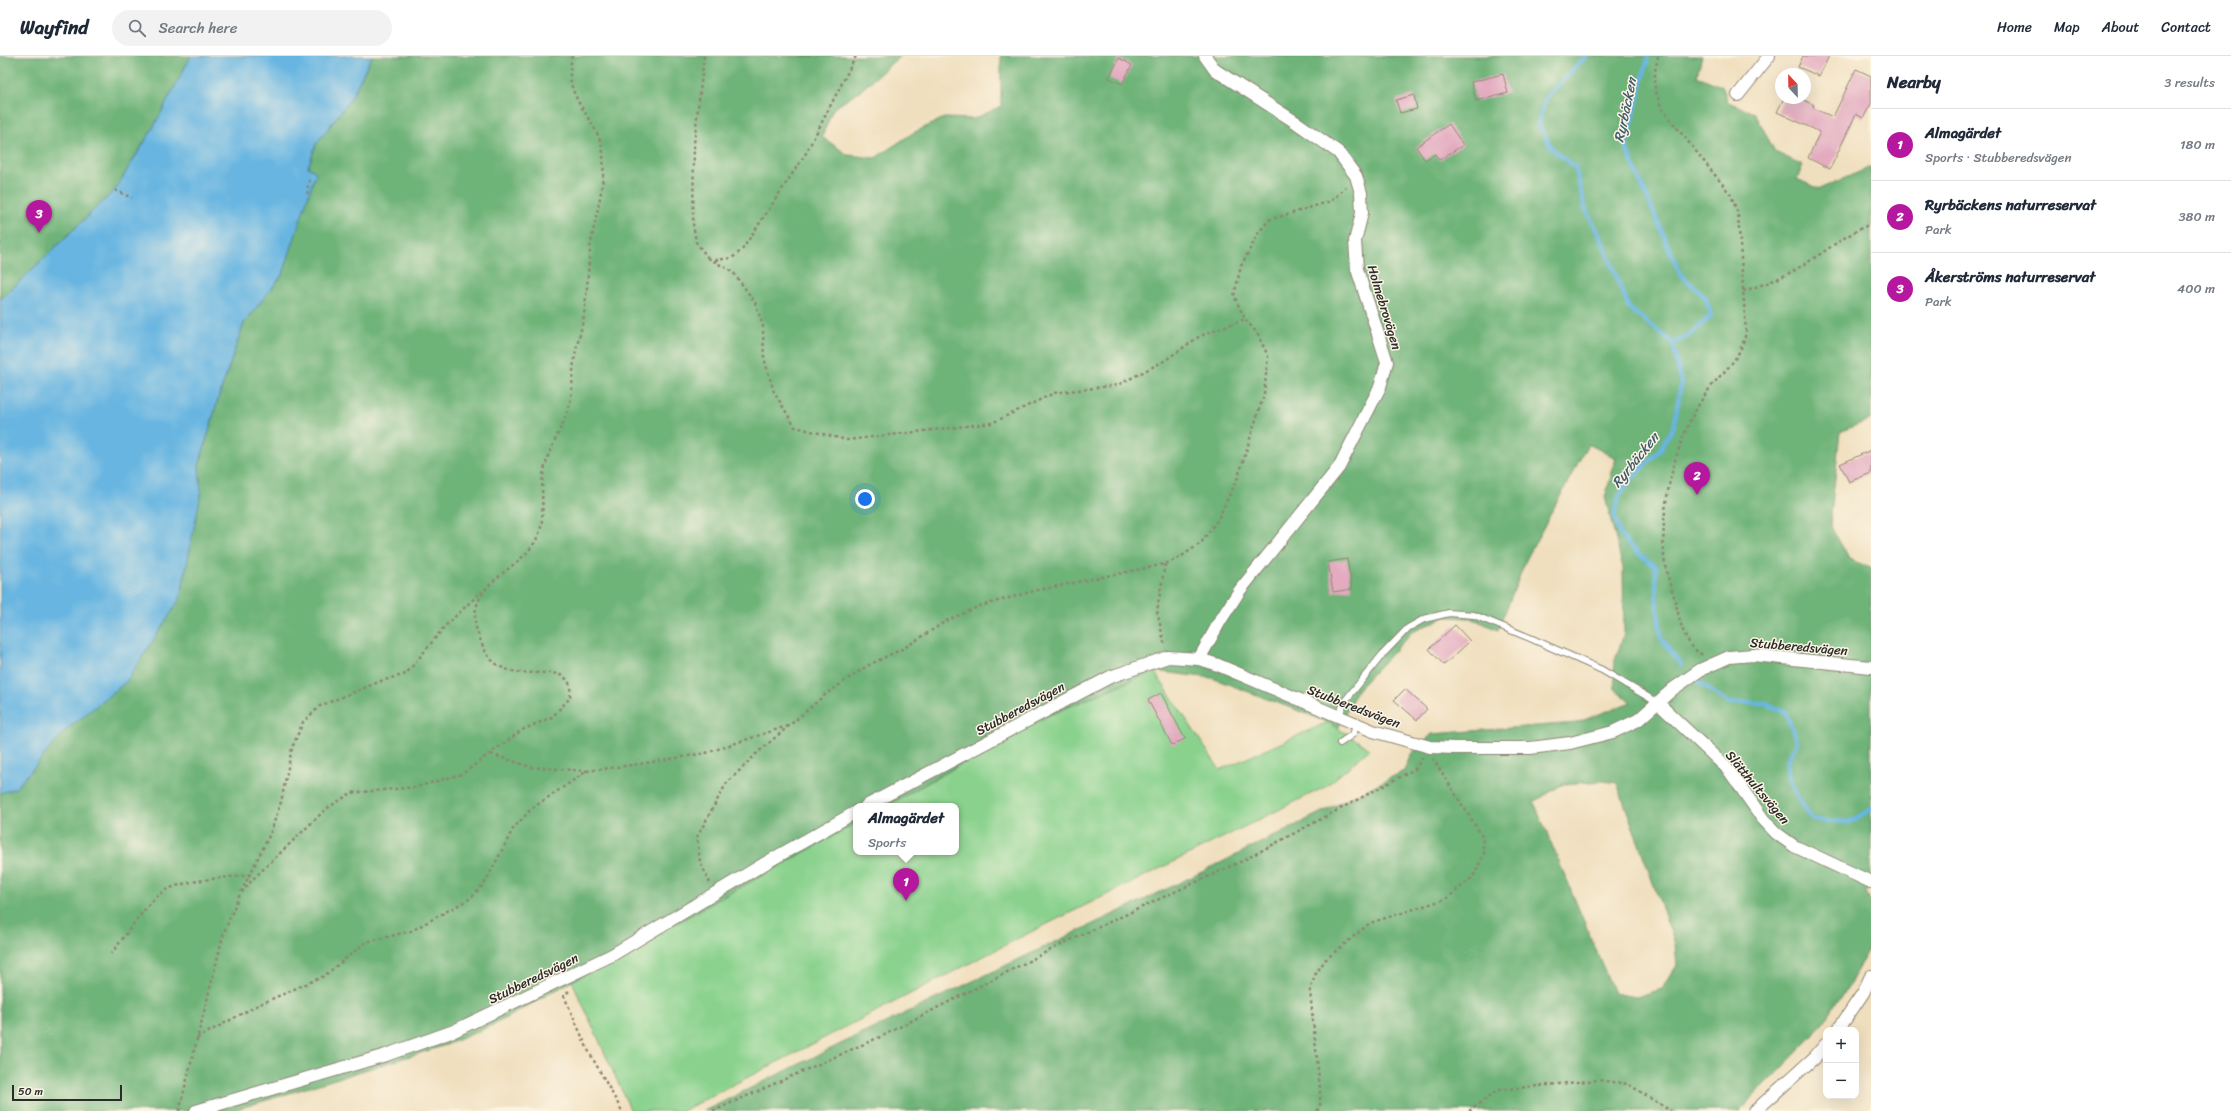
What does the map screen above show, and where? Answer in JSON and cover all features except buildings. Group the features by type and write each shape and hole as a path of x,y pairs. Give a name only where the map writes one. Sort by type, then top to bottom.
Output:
{"street":[{"name":"Holmebrovägen","path":"1199,659 1220,621 1240,590 1339,467 1380,387 1387,362 1357,269 1355,241 1362,213 1361,194 1356,176 1338,152 1297,123 1215,70 1205,56"},
{"path":"1738,94 1769,56"},
{"name":"Stubberedsvägen","path":"872,803 1110,677 1168,657 1199,659 1373,731 1430,747 1530,748 1570,743 1613,732 1638,720 1673,689 1700,670 1729,658 1753,654 1871,667"},
{"name":"Slätthultsvägen","path":"1658,703 1728,769 1763,819 1776,832 1794,846 1871,882"},
{"name":"Stubberedsvägen","path":"196,1111 386,1055 454,1031 612,955 853,814"},
{"path":"1840,1027 1863,993 1871,976"},
{"path":"1755,1111 1815,1057 1823,1048"}],"lane":[{"path":"1338,717 1345,700 1382,655 1408,628 1424,619 1449,613 1474,615 1530,638 1602,670 1658,703"},
{"path":"1340,743 1353,734 1357,724"}],"path":[{"path":"179,1111 224,932 239,896 270,834 281,802 292,748 303,722 320,706 381,681 406,674 446,625 483,589 529,550 536,539 544,515 543,478 546,459 569,407 575,360 584,314 590,249 603,185 603,152 598,134 575,94 570,75 572,56"},
{"path":"704,56 694,144 693,224 696,242 708,258 732,272 755,302 763,326 764,358 774,392 795,427 847,440 992,422 1054,393 1118,385 1164,361 1200,336 1244,319"},
{"path":"708,258 718,261 732,258 742,250 806,153 856,56"},
{"path":"1658,56 1655,72 1655,89 1662,109 1731,195 1738,214 1746,332 1743,346 1734,362 1707,391 1684,433 1667,495 1663,534 1666,566 1685,637 1696,651 1706,656"},
{"path":"715,894 700,862 697,838 726,784 826,694 867,666 906,647 946,621 980,606 1034,591 1165,564 1179,558 1201,543 1218,519 1238,477 1264,394 1268,356 1257,333 1244,319 1234,296 1241,266 1259,232 1270,220 1331,201 1356,176"},
{"path":"308,194 307,189 311,177"},
{"path":"115,190 132,198"},
{"path":"1743,290 1770,283 1800,267 1859,229 1871,224"},
{"path":"1165,564 1157,611 1168,657"},
{"path":"239,896 253,879 326,809 351,793 416,788 462,774 522,730 552,717 570,698 569,684 563,677 546,673 507,671 493,663 482,647 475,622 476,607 483,589"},
{"path":"490,754 531,767 587,771 640,764 706,752 792,724"},
{"path":"713,1111 882,1036 1064,943 1244,860 1415,769 1430,747"},
{"path":"1318,1111 1320,1106 1320,1089 1310,991 1315,975 1325,960 1370,922 1446,899 1473,877 1484,854 1482,836 1433,762 1430,747"},
{"path":"197,1038 258,1005 324,976 366,942 411,931 471,898 486,881 513,830 531,808 587,771"},
{"path":"111,954 150,904 166,889 202,881 250,874"},
{"path":"570,991 564,996 574,1020 600,1073 622,1111"},
{"path":"1468,1111 1498,1090 1598,1080 1628,1084 1671,1111"}],"green space":[{"path":"0,56 191,56 153,128 115,190 0,300"},
{"path":"372,56 900,56 860,91 833,109 822,137 848,155 875,158 913,133 944,118 974,119 1001,106 1000,56 1702,56 1697,76 1723,87 1728,102 1755,113 1775,152 1803,165 1797,179 1819,189 1871,167 1871,419 1840,432 1830,524 1849,559 1871,568 1871,888 1866,892 1871,904 1871,943 1850,984 1813,1036 1739,1111 704,1111 828,1050 1198,874 1404,771 1411,754 1432,734 1576,723 1631,702 1615,689 1614,663 1624,634 1623,568 1605,497 1616,458 1588,444 1526,560 1498,630 1471,618 1445,617 1412,632 1357,690 1338,729 1328,722 1212,678 1154,671 1049,715 891,803 853,803 853,825 495,1024 446,1045 231,1111 0,1111 0,793 16,788 65,731 126,682 201,493 199,466 218,399 244,323 283,274 295,233 308,167 316,144 350,100","holes":["1603,781 1617,783 1675,944 1677,965 1662,989 1636,997 1614,993 1534,802 1563,784"]},
{"path":"1154,671 1220,770 1328,722 1370,749 1325,787 1019,938 682,1111 631,1111 572,981 853,825 853,855 959,855 959,803 891,803 1049,715"}],"water":[{"path":"191,56 372,56 350,100 316,144 308,167 316,172 283,274 244,323 218,399 199,466 201,493 180,599 126,682 65,731 16,788 0,793 0,300 115,190 153,128"}],"waterway":[{"name":"Ryrbäcken","path":"1586,56 1546,98 1538,123 1553,150 1575,167 1585,208 1601,238 1629,308 1673,343 1681,383 1674,426 1659,451 1630,481 1619,496 1614,515 1620,535 1640,555 1656,567 1656,595 1661,638 1681,665"},
{"name":"Ryrbäcken","path":"1648,56 1626,148 1680,274 1706,298 1711,316 1688,336 1673,343"},
{"name":"Ryrbäcken","path":"1699,683 1729,703 1766,703 1786,713 1797,742 1787,762 1789,779 1800,801 1813,820 1850,822 1871,809"}],"place":[{"name":"Åkerströms naturreservat","path":"39,233"},
{"name":"Ryrbäckens naturreservat","path":"1697,495"},
{"name":"Almagärdet","path":"906,901"}]}
